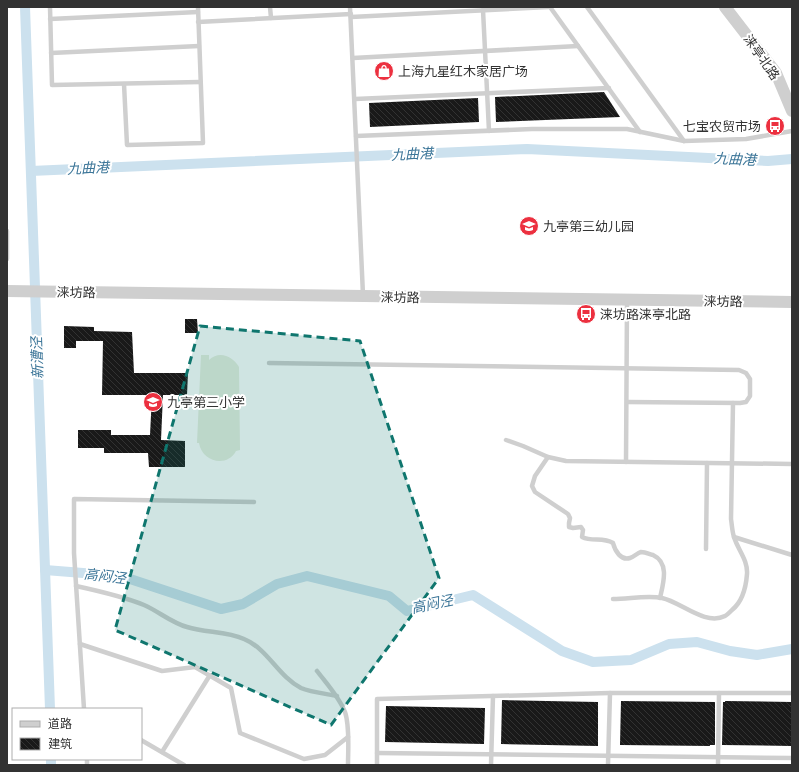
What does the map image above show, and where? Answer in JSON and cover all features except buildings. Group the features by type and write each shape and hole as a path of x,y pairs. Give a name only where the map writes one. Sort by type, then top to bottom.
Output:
{"street":[{"name":"涞亭北路","path":"725,7 776,73 791,106"},
{"name":"涞坊路","path":"11,291 792,302"}],"lane":[{"path":"50,7 52,85 200,82"},
{"path":"270,7 271,18"},
{"path":"350,7 363,296"},
{"path":"198,22 550,7 640,132"},
{"path":"587,7 684,141"},
{"path":"50,19 198,10 203,143 127,145 124,84"},
{"path":"483,10 490,131"},
{"path":"51,53 199,46"},
{"path":"353,58 578,46"},
{"path":"355,99 609,88"},
{"path":"356,138 532,129 628,129 684,141 746,139 792,131"},
{"path":"7,231 7,259"},
{"path":"626,462 627,300"},
{"path":"269,363 739,370 746,373 750,379 750,396 746,402 627,402"},
{"path":"613,599 648,597 660,598 696,614 710,618 725,616 740,600 743,594 747,574 746,563 734,537 730,519 733,403"},
{"path":"506,440 548,457 566,461 792,464"},
{"path":"548,457 535,476 532,486 536,492 568,514 570,518 569,526 573,528 581,527 583,530 582,537 586,539 608,540 613,543 615,551 624,558 629,558 641,552 656,556 662,563 664,573 660,598"},
{"path":"706,549 707,463"},
{"path":"84,708 74,553 74,500 254,502"},
{"path":"734,537 792,555"},
{"path":"76,586 128,599 145,606 185,627 206,632 226,633 244,639 262,650 283,675 302,688 337,696"},
{"path":"80,644 162,672 195,667 231,688 240,733 304,759 325,755 348,737"},
{"path":"317,671 337,696 345,713 348,737 348,765"},
{"path":"162,752 210,676"},
{"path":"608,765 610,693"},
{"path":"377,765 377,699 610,693 792,693"},
{"path":"718,765 719,693"},
{"path":"491,765 493,696"},
{"path":"142,741 184,765"},
{"path":"377,753 792,758"},
{"path":"301,765 304,759"}],"highlighted area":[{"path":"200,326 360,341 439,578 331,725 115,630"}],"green space":[{"path":"201,355 209,355 209,360 217,355 230,357 239,367 240,450 236,451 227,460 221,461 210,458 205,455 199,443 197,443"}],"waterway":[{"name":"新漕泾","path":"25,7 50,708"},
{"name":"九曲港","path":"31,171 527,149 768,161 792,159"},
{"name":"高闷泾","path":"45,570 121,576 221,609 243,604 277,584 307,576 389,596 407,611 473,595 562,651 593,662 631,660 669,644 697,642 730,651 757,655 792,649"},
{"name":"新漕泾","path":"51,760 51,765"}],"place":[{"name":"上海九星红木家居广场","path":"384,71"},
{"name":"七宝农贸市场","path":"775,126"},
{"name":"九亭第三幼儿园","path":"529,226"},
{"name":"涞坊路涞亭北路","path":"586,314"},
{"name":"九亭第三小学","path":"153,402"}]}
